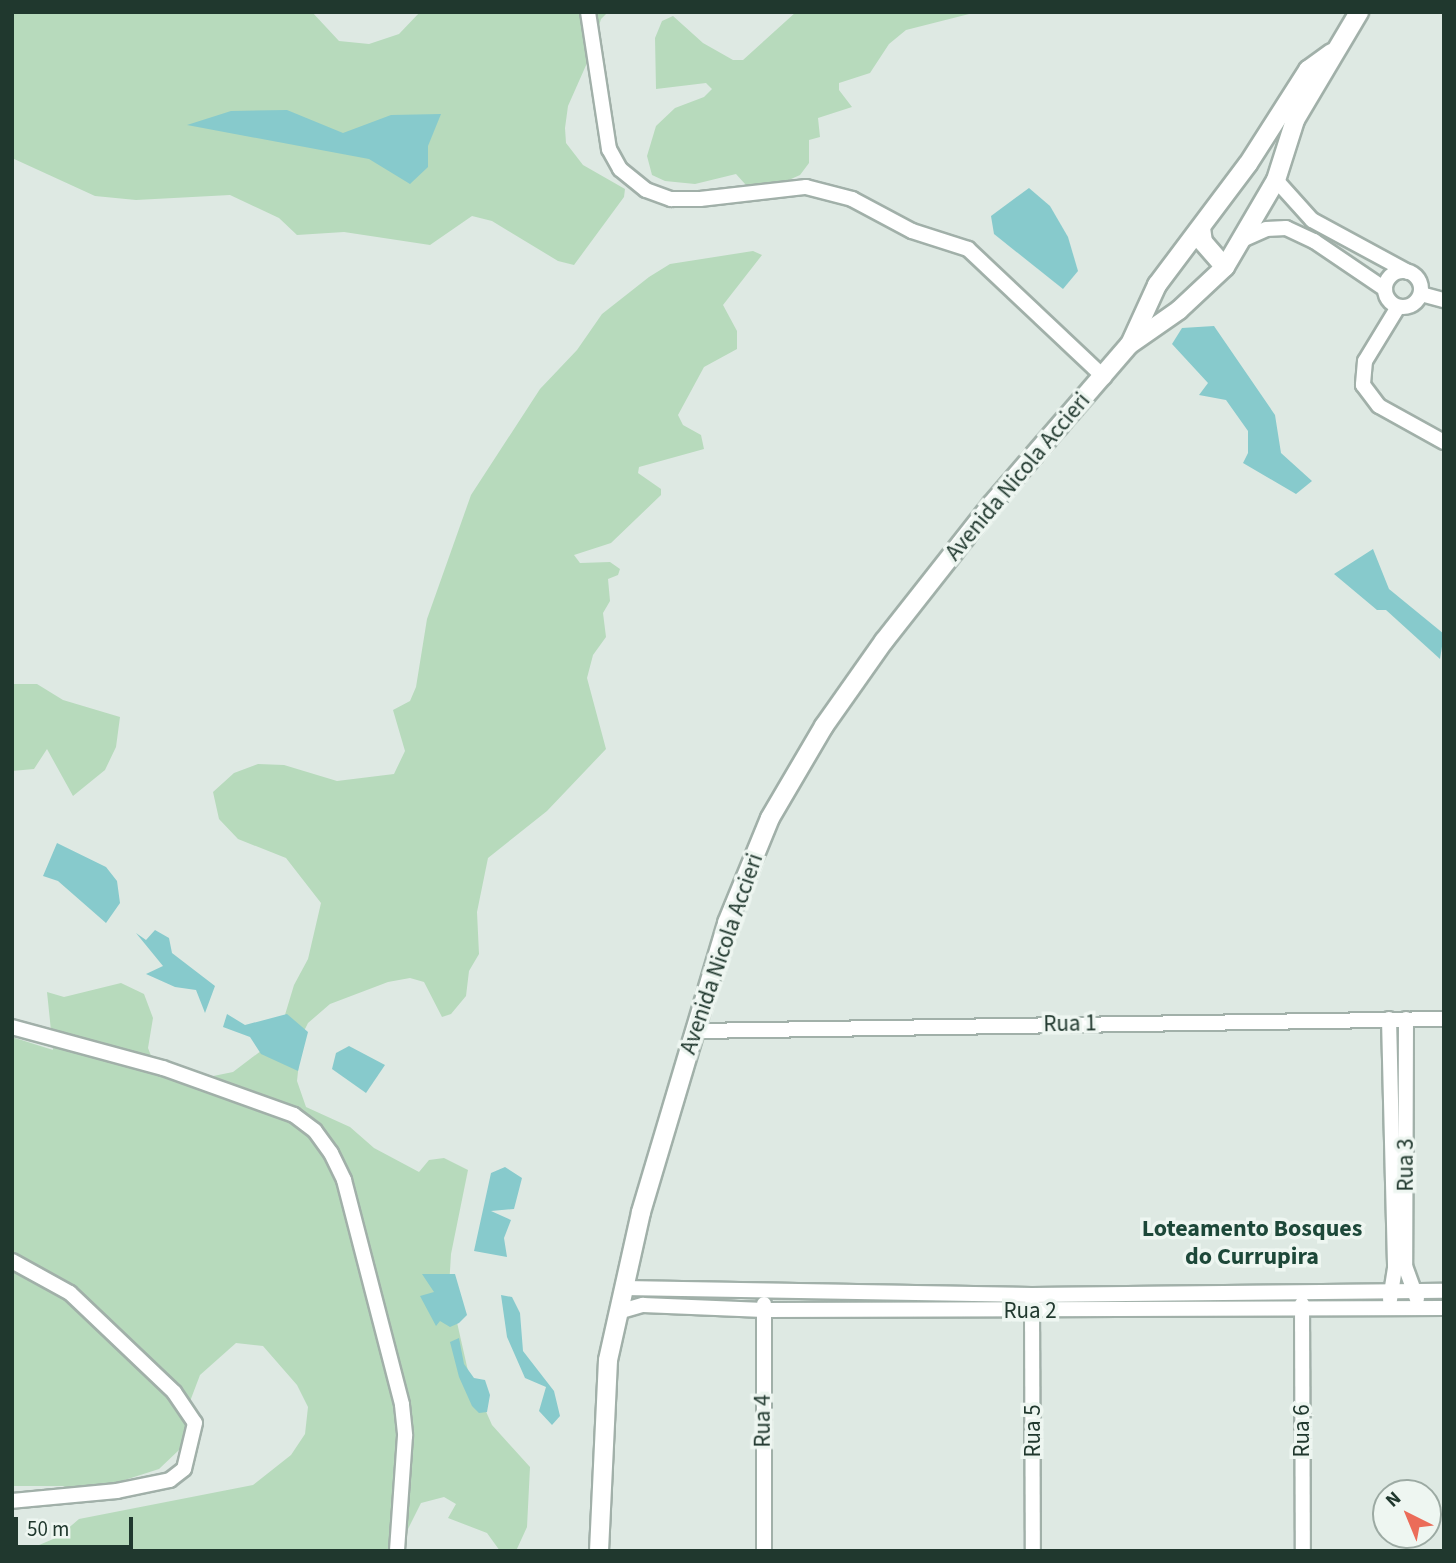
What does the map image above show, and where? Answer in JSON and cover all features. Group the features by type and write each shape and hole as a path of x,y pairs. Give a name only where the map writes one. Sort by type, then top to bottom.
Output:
{"street":[{"path":"588,12 609,149 620,169 646,190 671,199 700,199 806,187 852,199 912,231 968,249 1104,377"},
{"name":"Avenida Nicola Accieri","path":"1129,345 1179,310 1225,267 1244,239 1276,180 1295,120 1359,12"},
{"name":"Avenida Nicola Accieri","path":"599,1551 603,1413 618,1312 641,1212 727,923 770,818 817,737 884,641 991,505 1129,345 1157,285 1248,164 1308,70 1336,48"},
{"path":"1244,239 1266,229 1286,228 1385,289 1390,302 1398,306 1412,305 1421,294 1418,278 1312,220 1276,180 1248,164"},
{"path":"1201,228 1203,242 1225,267"},
{"path":"1385,289 1393,275 1408,272"},
{"path":"1421,294 1444,300"},
{"path":"1398,306 1365,361 1363,385 1378,406 1444,442"},
{"name":"Rua 3","path":"1389,1018 1395,1268 1390,1309"},
{"name":"Rua 3","path":"1406,1019 1405,1266 1416,1292 1418,1308"},
{"name":"Rua 1","path":"696,1031 1444,1019"},
{"path":"12,1027 163,1068 294,1115 315,1131 331,1153 344,1180 402,1405 405,1436 397,1551"},
{"path":"12,1261 70,1293 147,1364 192,1413 195,1423 184,1469 170,1480 117,1491 12,1501"},
{"name":"Rua 2","path":"624,1288 1032,1295 1444,1292"},
{"name":"Rua 4","path":"764,1292 764,1551"},
{"name":"Rua 5","path":"1032,1295 1033,1551"},
{"name":"Rua 6","path":"1302,1295 1303,1551"},
{"name":"Rua 2","path":"618,1312 643,1305 764,1310 1302,1311 1444,1308"}],"green space":[{"path":"12,12 312,12 339,41 369,44 399,34 420,12 608,12 601,19 591,54 568,106 566,143 583,165 625,189 624,197 574,265 558,261 492,221 472,216 430,245 344,232 297,235 279,218 230,195 136,200 95,196 12,158"},
{"path":"796,12 977,12 906,30 889,44 870,73 839,83 839,90 852,107 818,118 820,137 809,140 809,163 800,175 755,195 736,174 695,184 665,181 652,175 647,156 656,126 675,108 704,97 712,89 706,83 656,89 655,38 662,21 673,16 703,43 733,60 743,60"},
{"path":"753,251 762,255 723,305 737,331 737,349 704,367 678,415 683,425 701,435 704,449 639,467 638,473 661,489 661,495 611,543 574,555 580,563 610,562 620,569 618,575 608,579 610,601 603,613 606,637 593,655 587,678 606,749 547,811 488,858 477,912 479,954 469,971 466,996 451,1014 442,1017 424,982 410,978 388,982 330,1004 308,1023 302,1035 297,1081 306,1107 350,1127 374,1148 419,1172 429,1160 444,1158 468,1170 451,1254 449,1287 468,1371 492,1425 530,1467 527,1527 516,1551 500,1551 487,1533 448,1518 456,1504 444,1497 421,1503 397,1551 25,1551 58,1537 79,1519 253,1485 291,1455 305,1434 308,1407 297,1385 263,1346 236,1343 200,1375 189,1404 192,1429 179,1450 159,1469 78,1495 63,1486 12,1486 12,1037 53,1050 47,992 64,997 121,983 144,994 153,1018 148,1048 157,1071 179,1083 233,1072 278,1038 294,985 308,959 321,903 286,858 238,839 219,819 213,792 234,773 258,764 284,765 337,781 394,774 405,751 393,710 410,701 416,687 427,619 471,495 540,389 577,350 602,314 649,277 670,264"},
{"path":"12,684 37,684 63,700 120,717 116,747 105,770 73,796 47,749 34,769 12,771"}],"water":[{"path":"287,110 343,133 391,115 441,114 428,146 428,167 410,184 369,159 187,125 231,111"},
{"path":"1029,188 1050,206 1068,237 1078,271 1063,289 994,234 991,216"},
{"path":"1214,326 1275,415 1281,453 1312,481 1296,494 1243,463 1248,453 1248,431 1226,400 1199,395 1208,383 1172,344 1182,328"},
{"path":"1373,549 1389,589 1444,634 1440,659 1386,610 1377,610 1334,574"},
{"path":"57,843 106,867 117,881 120,903 106,923 58,881 43,876"},
{"path":"155,930 169,938 172,953 215,986 205,1013 196,990 175,987 146,974 163,966 136,933 146,940"},
{"path":"227,1014 245,1025 287,1014 308,1032 298,1071 261,1054 250,1037 223,1027"},
{"path":"349,1046 385,1065 366,1093 332,1069 336,1053"},
{"path":"505,1167 522,1178 514,1209 491,1211 511,1220 504,1238 507,1257 474,1251 491,1173"},
{"path":"422,1274 455,1274 467,1315 459,1323 450,1327 440,1321 436,1326 420,1296 434,1292"},
{"path":"501,1295 512,1297 520,1313 523,1351 554,1391 560,1416 552,1425 539,1411 546,1387 525,1378 507,1337"},
{"path":"459,1338 464,1364 474,1378 485,1380 490,1395 487,1412 479,1413 472,1406 459,1377 450,1342"}],"district":[{"name":"Loteamento Bosques do Currupira","path":"1252,1243"}]}
